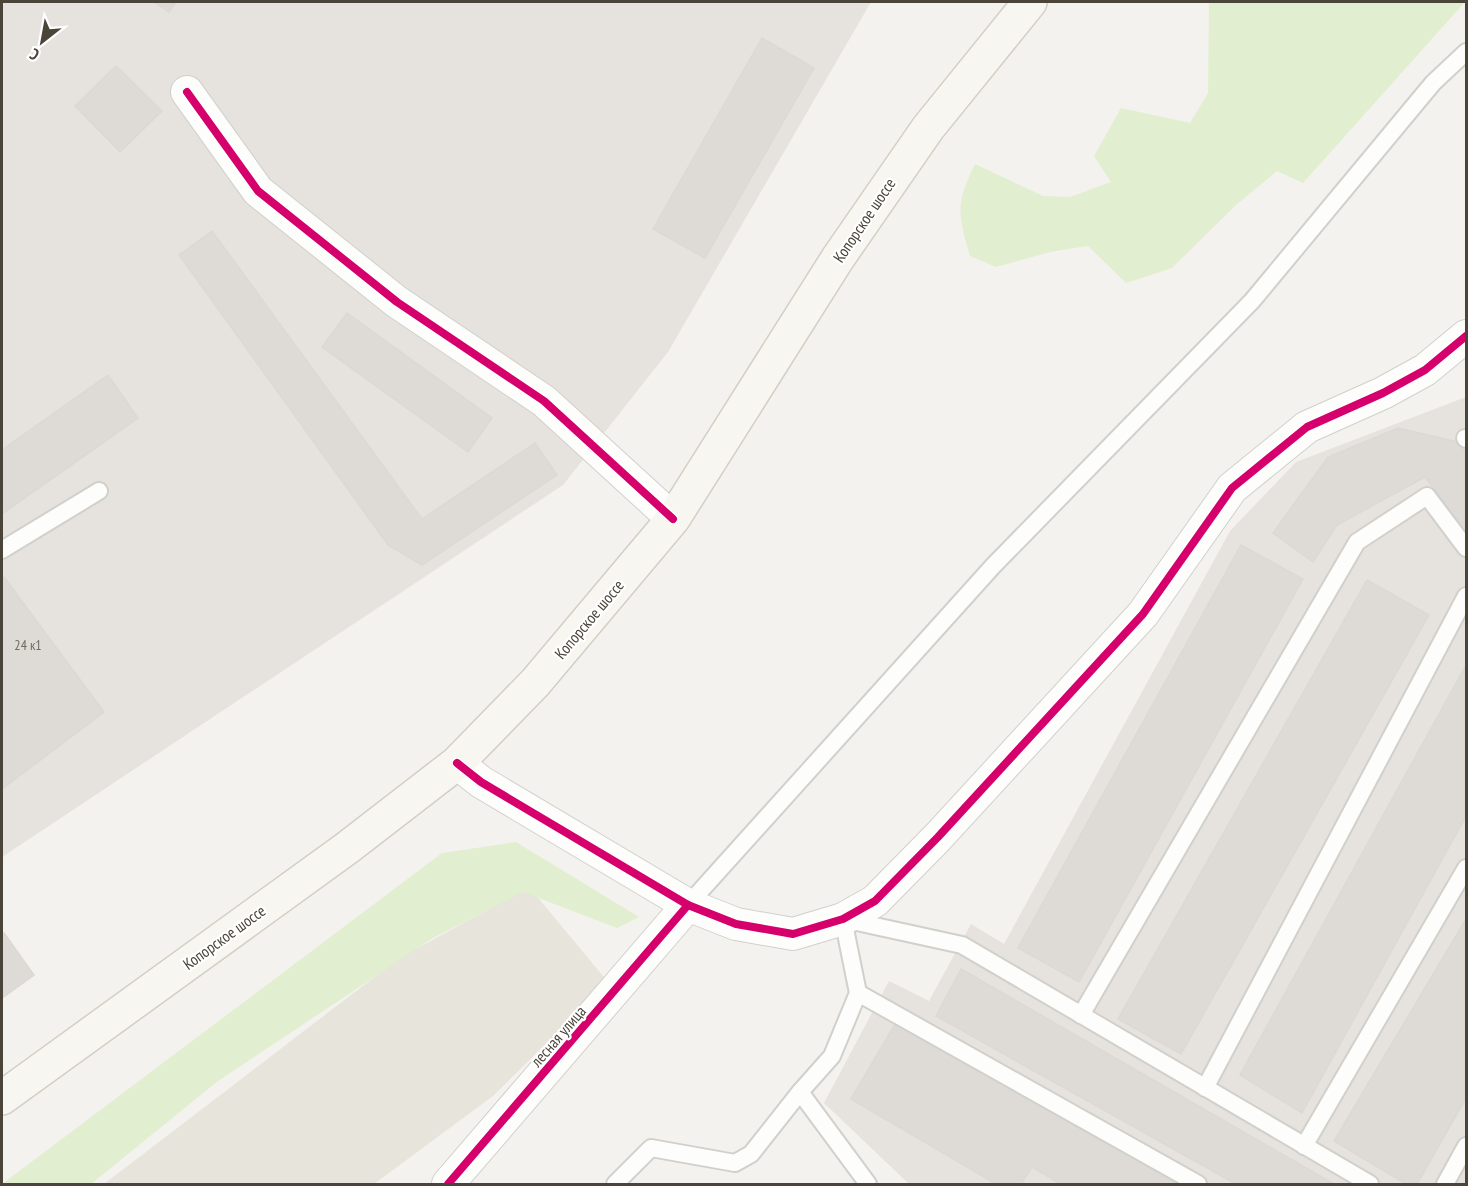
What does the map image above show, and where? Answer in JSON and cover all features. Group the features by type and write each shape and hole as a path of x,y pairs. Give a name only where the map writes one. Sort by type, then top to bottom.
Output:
{"main road":[{"name":"Копорское шоссе","path":"2,1098 347,848 457,763 535,683 673,519 844,248 928,128 1030,2"}],"street":[{"path":"187,92 258,191 397,302 544,401 673,519"},
{"path":"457,763 481,782 688,904 736,924 793,934 843,919 875,901 899,877 1143,614 1232,488 1307,427 1383,393 1425,370 1467,336"},
{"name":"лесная улица","path":"445,1185 688,904"}],"lane":[{"path":"688,904 993,566 1252,302 1433,83 1467,52"},
{"path":"2,550 99,491"},
{"path":"1081,1015 1357,542 1427,496 1467,548"},
{"path":"1205,1088 1467,596"},
{"path":"1304,1146 1467,868"},
{"path":"615,1185 651,1148 735,1163 751,1154 832,1056 858,993 843,919 962,945 1370,1185"},
{"path":"858,993 1198,1185"},
{"path":"800,1092 868,1185"},
{"path":"1444,1185 1467,1146"}],"shaded area":[{"path":"2,2 871,2 668,352 563,485 2,857"},
{"path":"1466,397 1466,1184 909,1184 824,1103 889,981 929,1001 971,924 1004,944 1230,531 1296,462"},
{"path":"529,887 608,982 493,1096 374,1184 104,1184 398,959"}],"green space":[{"path":"1209,2 1465,2 1303,183 1277,171 1236,205 1172,268 1126,283 1088,246 1050,252 996,267 970,256 960,210 964,189 975,164 1043,196 1070,197 1111,182 1094,156 1121,108 1190,123 1208,93"},
{"path":"516,842 639,917 617,928 523,892 433,938 218,1081 91,1184 2,1184 442,853"}],"building":[{"path":"154,2 176,2 169,12"},
{"path":"762,38 814,68 705,258 653,229"},
{"path":"116,66 162,111 120,152 75,106"},
{"path":"212,231 422,519 535,443 557,475 422,565 388,545 179,255"},
{"path":"347,313 492,418 468,452 322,347"},
{"path":"108,375 138,418 2,514 2,450"},
{"path":"1398,428 1458,442 1466,453 1466,531 1425,477 1337,525 1313,562 1273,533 1328,457"},
{"path":"1241,545 1303,579 1079,982 1018,948"},
{"path":"4,577 104,712 2,789 2,578"},
{"path":"1367,580 1429,615 1181,1054 1118,1019"},
{"path":"1466,665 1466,816 1302,1113 1240,1075"},
{"path":"1466,919 1466,1098 1417,1184 1406,1184 1334,1141"},
{"path":"4,933 34,975 2,998 2,935"},
{"path":"961,969 1334,1184 1236,1184 936,1016"},
{"path":"898,1019 1178,1184 1061,1184 1032,1167 1021,1184 996,1184 851,1099"}],"cycle path":[{"path":"187,92 258,191 397,302 544,401 673,519"},
{"path":"457,763 481,782 688,905 736,924 793,934 843,919 875,901 938,837 1143,614 1232,488 1307,427 1383,393 1425,370 1466,336"},
{"path":"448,1184 688,905"}]}
